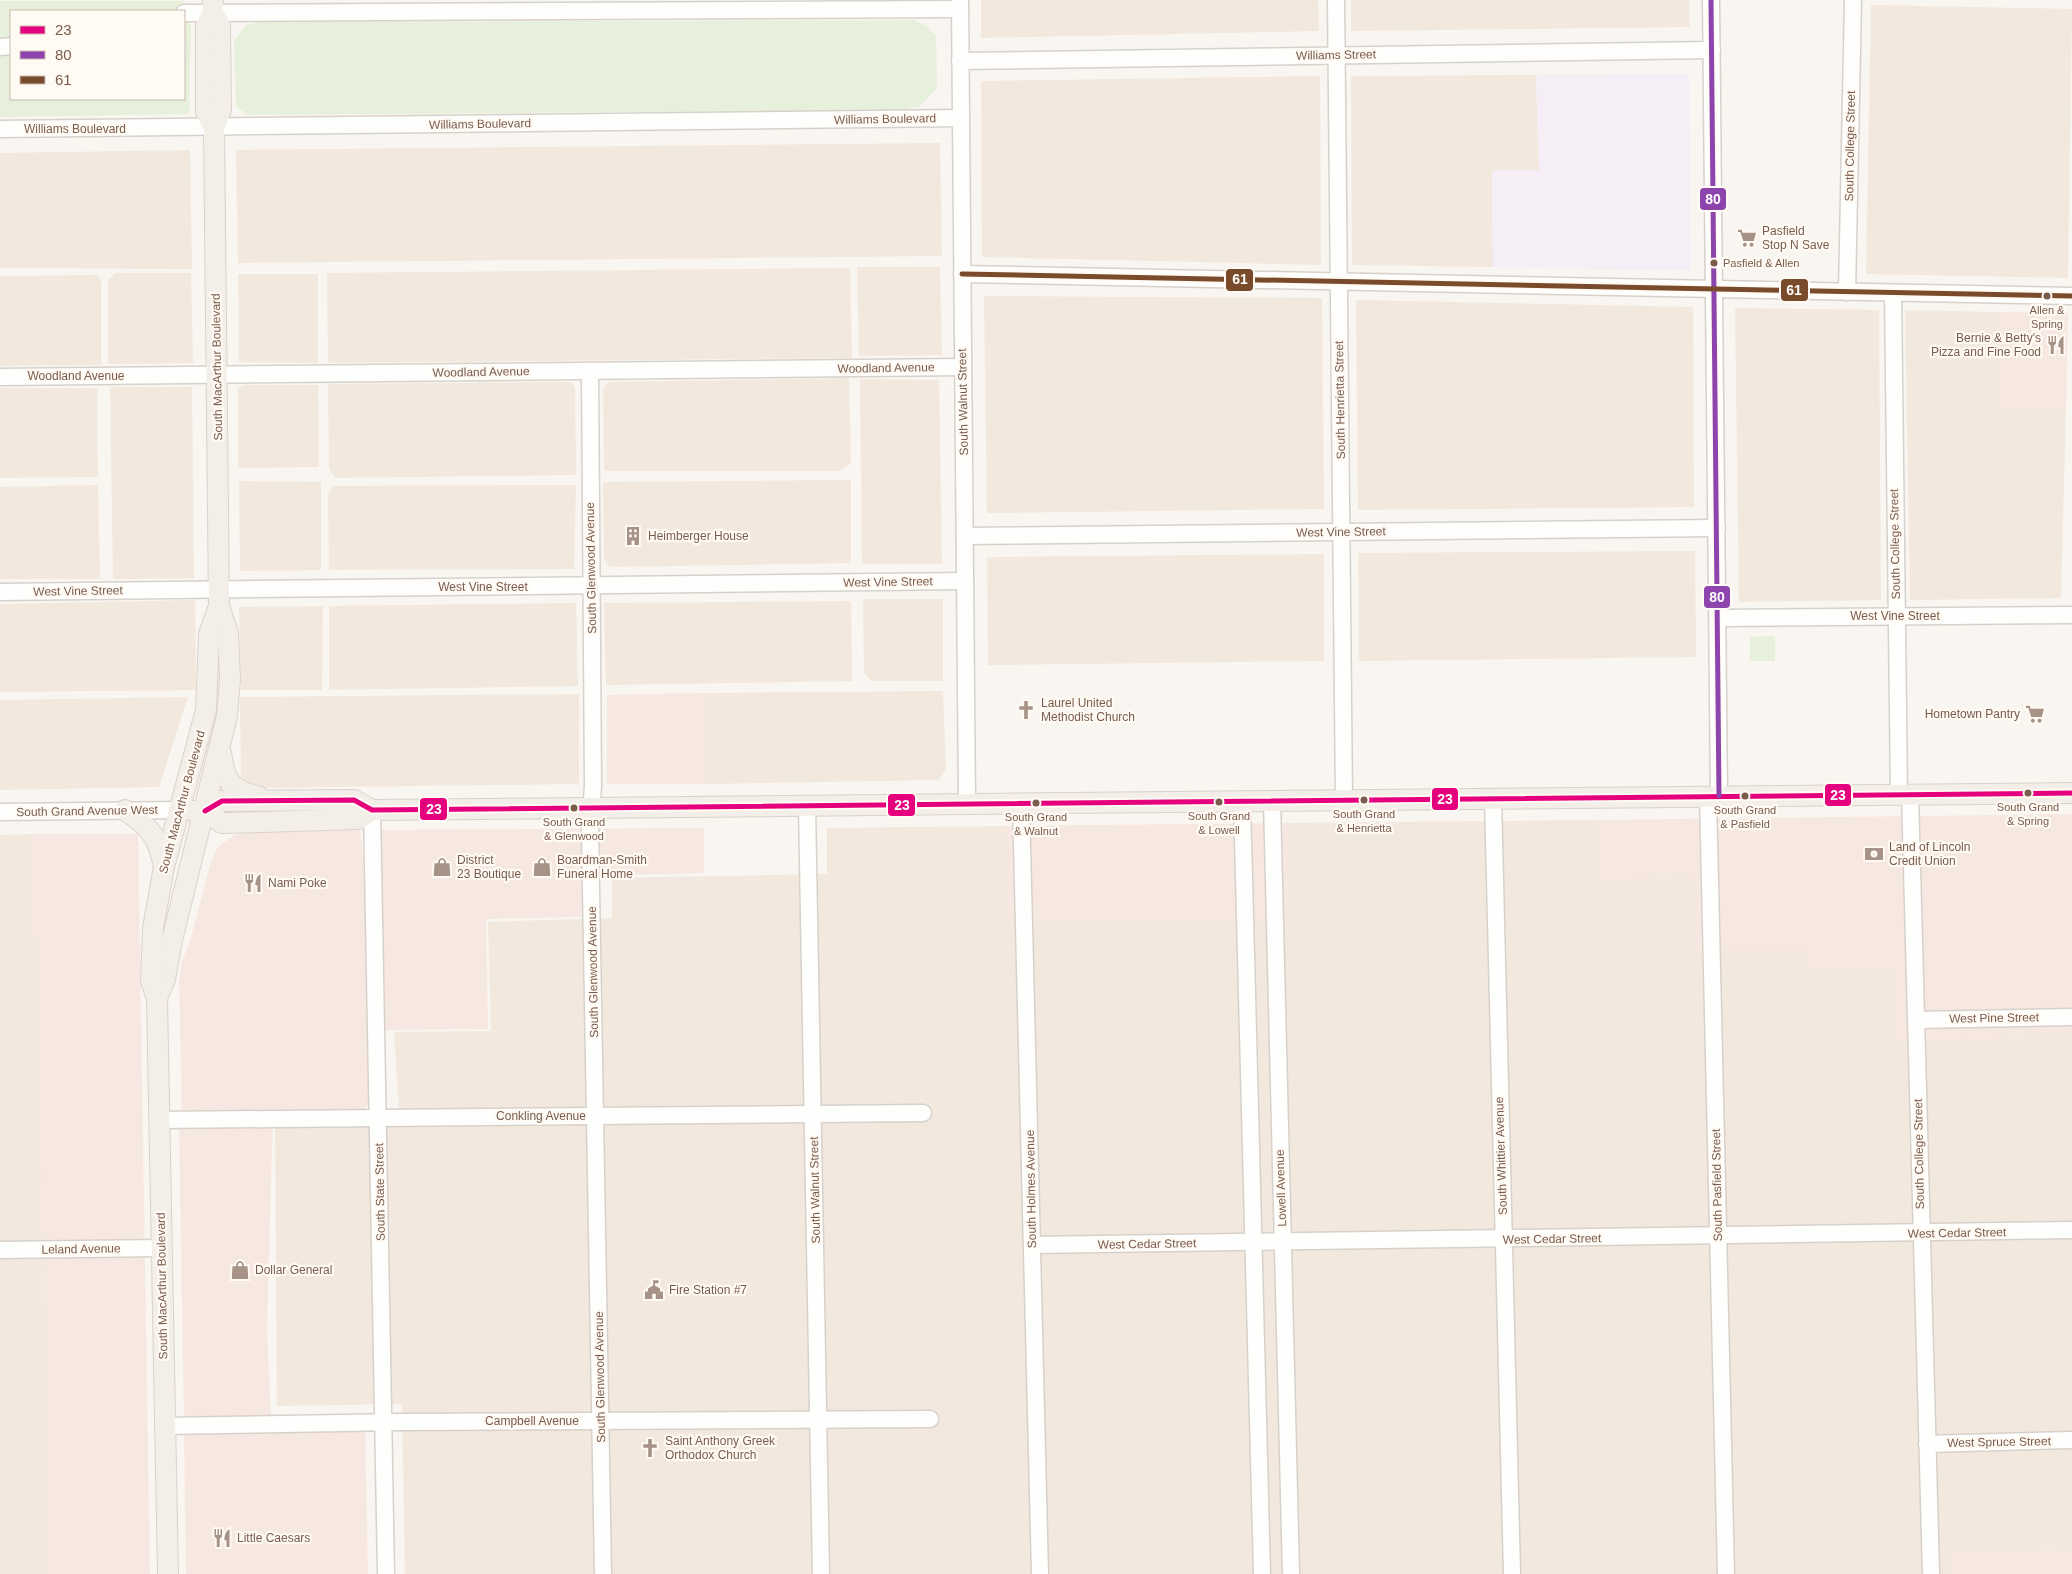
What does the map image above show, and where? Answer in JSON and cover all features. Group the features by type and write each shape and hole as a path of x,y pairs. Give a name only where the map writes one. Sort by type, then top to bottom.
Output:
{"main road":[{"name":"South MacArthur Boulevard","path":"157,998 165,979 172,940 220,749 227,716 230,679 228,633 219,598 214,128 221,110 220,25 213,6"},
{"name":"South MacArthur Boulevard","path":"168,1574 157,998 151,980 152,928 164,867 181,810 206,710 209,634 219,598"},
{"path":"220,749 224,771 231,784 244,793 280,801"},
{"name":"South Grand Avenue West","path":"205,811 222,801 354,800 372,810 2072,792"},
{"path":"125,810 142,822 156,838 164,867"},
{"name":"South Grand Avenue West","path":"181,810 205,811 222,822 263,822 358,819 372,810"}],"street":[{"name":"South Henrietta Street","path":"1336,0 1344,801"},
{"name":"South Pasfield Street","path":"1711,0 1718,618 1713,796 1718,1235 1726,1574"},
{"name":"South College Street","path":"1847,292 1853,0"},
{"path":"185,13 213,6 960,4"},
{"name":"South Walnut Street","path":"960,4 967,804"},
{"name":"Williams Street","path":"960,60 1712,50"},
{"name":"Williams Boulevard","path":"0,129 961,118"},
{"path":"962,274 2072,296"},
{"name":"South College Street","path":"1893,293 1897,615 1916,1020 1931,1574"},
{"name":"Woodland Avenue","path":"0,377 963,367"},
{"name":"South Glenwood Avenue","path":"590,371 593,788 591,808 603,1574"},
{"name":"West Vine Street","path":"965,536 1717,528"},
{"name":"West Vine Street","path":"0,592 219,598 591,587 965,581"},
{"name":"West Vine Street","path":"1718,618 2072,615"},
{"name":"South Whittier Avenue","path":"1494,798 1512,1574"},
{"path":"1242,801 1262,1574"},
{"name":"Lowell Avenue","path":"1272,801 1291,1574"},
{"name":"South Holmes Avenue","path":"1021,804 1040,1574"},
{"name":"South Walnut Street","path":"807,806 821,1574"},
{"name":"South Grand Avenue West","path":"0,812 181,810"},
{"name":"South State Street","path":"372,810 386,1574"},
{"name":"West Pine Street","path":"1916,1020 2072,1017"},
{"name":"Conkling Avenue","path":"160,1120 923,1112"},
{"name":"West Cedar Street","path":"1032,1245 2072,1230"},
{"name":"Leland Avenue","path":"0,1250 162,1248"},
{"name":"Campbell Avenue","path":"165,1426 383,1422 930,1419"},
{"name":"West Spruce Street","path":"1927,1444 2072,1440"}],"shaded area":[{"path":"981,0 1318,0 1319,31 981,38"},
{"path":"1351,0 1689,0 1690,27 1351,31"},
{"path":"1871,5 2072,9 2068,278 1866,274"},
{"path":"1689,74 1691,271 1493,267 1492,170 1539,170 1536,75"},
{"path":"1536,75 1539,171 1492,171 1493,267 1352,265 1351,76"},
{"path":"1320,76 1321,265 982,257 981,81"},
{"path":"940,143 942,256 238,263 236,150"},
{"path":"190,150 192,269 0,268 0,153"},
{"path":"857,267 940,267 942,355 859,356"},
{"path":"850,268 852,358 328,363 327,273"},
{"path":"116,273 191,273 193,363 108,364 108,280"},
{"path":"238,274 318,274 318,363 239,362"},
{"path":"98,275 101,281 101,365 0,366 0,276"},
{"path":"984,296 1322,298 1324,509 987,513"},
{"path":"1356,300 1693,307 1694,507 1358,510"},
{"path":"1735,308 1879,310 1881,600 1739,602"},
{"path":"1905,310 1997,312 2000,409 2066,409 2061,598 1910,600"},
{"path":"1997,312 2068,313 2066,409 2000,409"},
{"path":"849,378 851,463 839,471 604,471 603,390 608,382"},
{"path":"860,379 939,380 942,564 862,564"},
{"path":"570,382 575,387 576,475 335,478 329,468 328,384"},
{"path":"244,385 318,385 319,467 238,468 238,388"},
{"path":"110,387 192,387 194,578 113,579"},
{"path":"0,388 97,388 98,477 0,478"},
{"path":"851,480 851,563 610,567 604,560 603,482"},
{"path":"239,481 321,482 321,570 240,571"},
{"path":"98,485 100,579 0,579 0,487"},
{"path":"576,485 574,569 329,570 328,494 334,486"},
{"path":"1695,551 1696,657 1359,661 1358,553"},
{"path":"1324,554 1324,661 988,665 987,557"},
{"path":"863,599 943,599 943,681 871,681 864,672"},
{"path":"195,600 196,690 0,692 0,604"},
{"path":"851,601 852,681 606,685 604,603"},
{"path":"576,603 578,686 329,690 329,606"},
{"path":"323,606 322,690 241,690 239,607"},
{"path":"943,691 946,769 939,780 706,784 706,693"},
{"path":"706,693 706,784 607,784 607,695"},
{"path":"579,694 579,784 260,788 241,781 240,697"},
{"path":"188,697 159,787 0,790 0,700"},
{"path":"2072,814 2072,1036 1896,1041 1896,970 1807,970 1807,950 1694,950 1691,877 1598,879 1595,820"},
{"path":"1595,820 1598,879 1691,877 1694,950 1807,950 1808,970 1896,970 1897,1041 2072,1036 2072,1546 1947,1548 1947,1574 405,1574 402,1404 277,1406 275,1128 400,1126 394,1032 491,1031 488,922 612,918 612,878 827,874 827,828 1004,826 1006,923 1289,919 1288,823"},
{"path":"1288,823 1289,919 1006,923 1004,826"},
{"path":"704,828 704,873 582,876 582,917 486,919 488,1029 385,1030 381,830"},
{"path":"359,830 362,842 366,919 369,1102 364,1109 273,1110 267,1329 271,1418 184,1420 179,1130 182,1107 179,981 182,962 191,938 211,861 217,848 234,835 246,833"},
{"path":"31,834 33,935 38,936 46,1574 0,1574 0,835"},
{"path":"31,834 138,834 150,1574 46,1574 38,936 33,935"},
{"path":"365,1429 368,1574 186,1574 184,1433"},
{"path":"2072,1546 2072,1574 1947,1574 1947,1548"}],"green space":[{"path":"0,1 185,1 187,22 191,25 189,114 0,117"},
{"path":"914,20 925,25 936,35 937,88 920,106 899,110 247,115 236,106 234,41 246,25 260,22"},
{"path":"1775,636 1775,661 1750,661 1750,637"}],"transit line":[{"name":"80","path":"1711,0 1719,796"},
{"name":"61","path":"962,274 2072,296"},
{"name":"23","path":"205,811 222,801 354,800 372,810 2072,793"}],"place":[{"name":"Pasfield Stop N Save","path":"1747,238"},
{"name":"Pasfield & Allen","path":"1714,263"},
{"name":"Allen & Spring","path":"2047,296"},
{"name":"Bernie & Betty's Pizza and Fine Food","path":"2056,345"},
{"name":"Heimberger House","path":"633,536"},
{"name":"Laurel United Methodist Church","path":"1026,710"},
{"name":"Hometown Pantry","path":"2035,714"},
{"name":"South Grand & Spring","path":"2028,793"},
{"name":"South Grand & Pasfield","path":"1745,796"},
{"name":"South Grand & Henrietta","path":"1364,800"},
{"name":"South Grand & Lowell","path":"1219,802"},
{"name":"South Grand & Walnut","path":"1036,803"},
{"name":"South Grand & Glenwood","path":"574,808"},
{"name":"Land of Lincoln Credit Union","path":"1874,854"},
{"name":"District 23 Boutique","path":"442,867"},
{"name":"Boardman-Smith Funeral Home","path":"542,867"},
{"name":"Nami Poke","path":"253,883"},
{"name":"Dollar General","path":"240,1270"},
{"name":"Fire Station #7","path":"654,1290"},
{"name":"Saint Anthony Greek Orthodox Church","path":"650,1448"},
{"name":"Little Caesars","path":"222,1538"}]}
